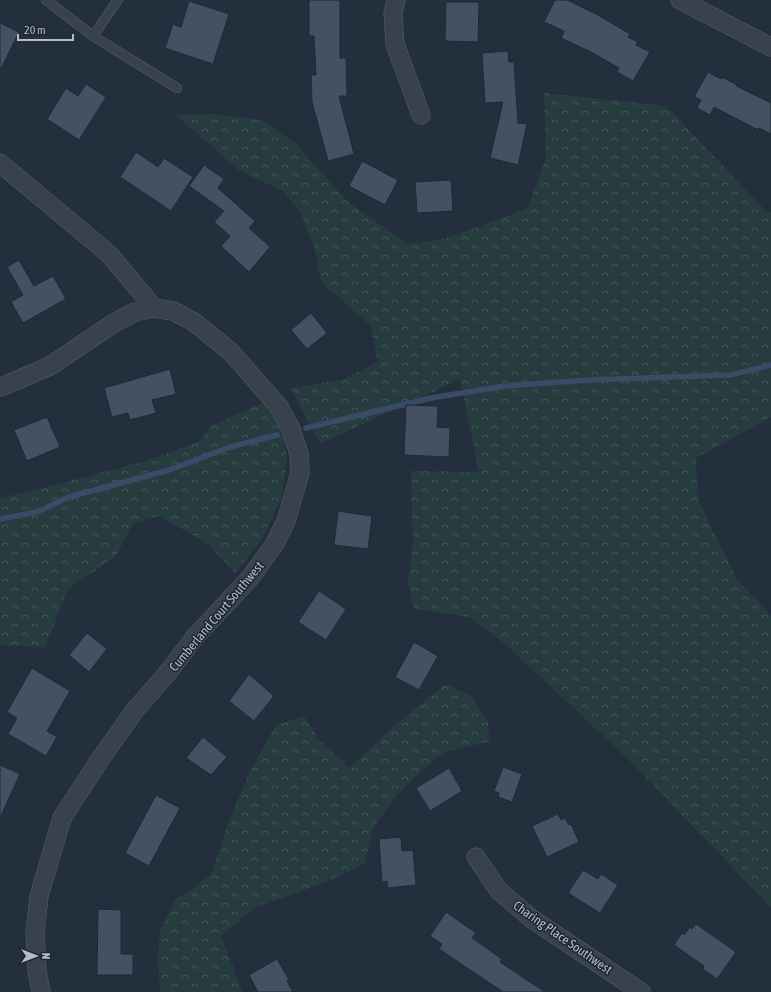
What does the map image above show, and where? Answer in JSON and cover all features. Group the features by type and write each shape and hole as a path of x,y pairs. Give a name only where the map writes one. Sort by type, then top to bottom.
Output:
{"street":[{"path":"396,0 393,13 395,44 421,115"},
{"path":"680,0 771,47"},
{"path":"0,163 109,254 154,308"},
{"name":"Cumberland Court Southwest","path":"0,387 6,386 50,366 135,312 154,308 173,312 194,322 231,352 279,407 291,429 299,454 300,473 286,521 274,545 250,578 194,638 166,675 135,710 99,761 62,818 39,896 35,933 37,971 41,992"},
{"name":"Charing Place Southwest","path":"476,857 499,891 532,919 641,992"}],"lane":[{"path":"46,0 93,36 177,88"},
{"path":"93,36 118,0"}],"green space":[{"path":"544,93 666,106 764,209 771,212 771,417 696,458 698,500 737,579 771,616 771,907 628,759 503,642 470,617 414,609 408,582 413,542 411,471 479,472 460,379 320,444 291,388 341,380 378,362 371,326 321,282 315,250 301,214 283,191 238,170 176,115 214,114 261,120 295,143 348,202 408,244 448,238 527,209 546,158"},
{"path":"264,402 277,418 285,443 287,463 281,499 260,543 235,573 208,544 159,516 133,523 116,556 68,589 45,647 0,645 0,498 146,461 200,441 211,426"},
{"path":"446,684 471,696 488,722 490,741 443,753 421,771 393,800 373,828 365,863 336,878 257,906 221,936 242,992 160,992 158,958 160,931 176,898 187,893 211,874 227,826 247,778 276,725 304,716 318,738 349,768 400,721"}],"building":[{"path":"309,0 340,0 340,58 346,58 347,96 339,96 354,154 328,161 312,102 311,75 316,75 314,36 309,36"},
{"path":"555,0 567,0 596,14 630,34 628,37 638,42 636,45 650,52 633,81 617,72 619,68 591,52 561,38 564,31 544,22"},
{"path":"189,1 229,14 213,64 165,48 173,24 181,27"},
{"path":"446,2 479,2 478,42 445,41"},
{"path":"0,23 19,32 0,71"},
{"path":"508,51 509,62 514,62 518,123 527,124 518,165 490,158 503,102 485,103 482,53"},
{"path":"708,72 721,79 722,77 737,85 736,86 771,103 771,134 759,128 758,130 714,107 710,115 697,108 701,100 694,97"},
{"path":"86,84 106,97 79,140 47,119 66,88 78,96"},
{"path":"136,152 158,167 164,158 193,177 171,211 120,177"},
{"path":"362,161 398,180 385,205 349,186"},
{"path":"204,165 224,179 218,188 255,221 249,228 270,247 249,272 221,246 230,236 214,222 224,211 189,186"},
{"path":"451,180 453,211 417,213 415,182"},
{"path":"19,260 34,286 53,276 66,299 23,323 11,302 23,295 7,267"},
{"path":"311,313 327,333 307,349 291,330"},
{"path":"170,369 176,394 152,400 156,413 130,420 128,413 112,417 104,388"},
{"path":"406,405 438,406 437,427 450,428 449,457 404,455"},
{"path":"47,417 60,447 27,461 14,430"},
{"path":"338,511 372,516 368,549 334,545"},
{"path":"319,591 346,609 326,640 298,622"},
{"path":"87,633 107,649 89,672 69,655"},
{"path":"414,642 438,656 419,690 395,677"},
{"path":"32,668 70,691 47,731 57,737 46,756 8,734 17,718 7,712"},
{"path":"249,674 274,696 254,721 229,701"},
{"path":"203,737 227,757 211,775 186,758"},
{"path":"0,765 20,774 0,818"},
{"path":"503,767 522,774 512,802 498,797 499,793 494,791"},
{"path":"449,768 462,791 430,811 416,788"},
{"path":"156,795 180,808 149,866 125,853"},
{"path":"558,814 561,820 565,818 569,825 571,824 579,842 547,857 532,826"},
{"path":"401,837 402,851 413,850 416,885 388,888 387,881 382,882 379,839"},
{"path":"583,870 598,879 601,874 618,885 600,913 568,893"},
{"path":"98,909 121,910 121,954 133,954 133,975 97,975"},
{"path":"446,912 476,933 472,938 502,959 500,962 545,992 503,992 439,949 442,944 430,936"},
{"path":"696,924 736,952 717,979 703,969 704,966 674,945 682,933 684,935 690,927 692,929"},
{"path":"277,959 289,980 287,981 293,992 258,992 249,975"}],"waterway":[{"path":"306,428 431,398 505,386 589,380 730,375 771,365"},
{"path":"0,519 37,512 69,497 169,470 230,447 277,435"}]}
